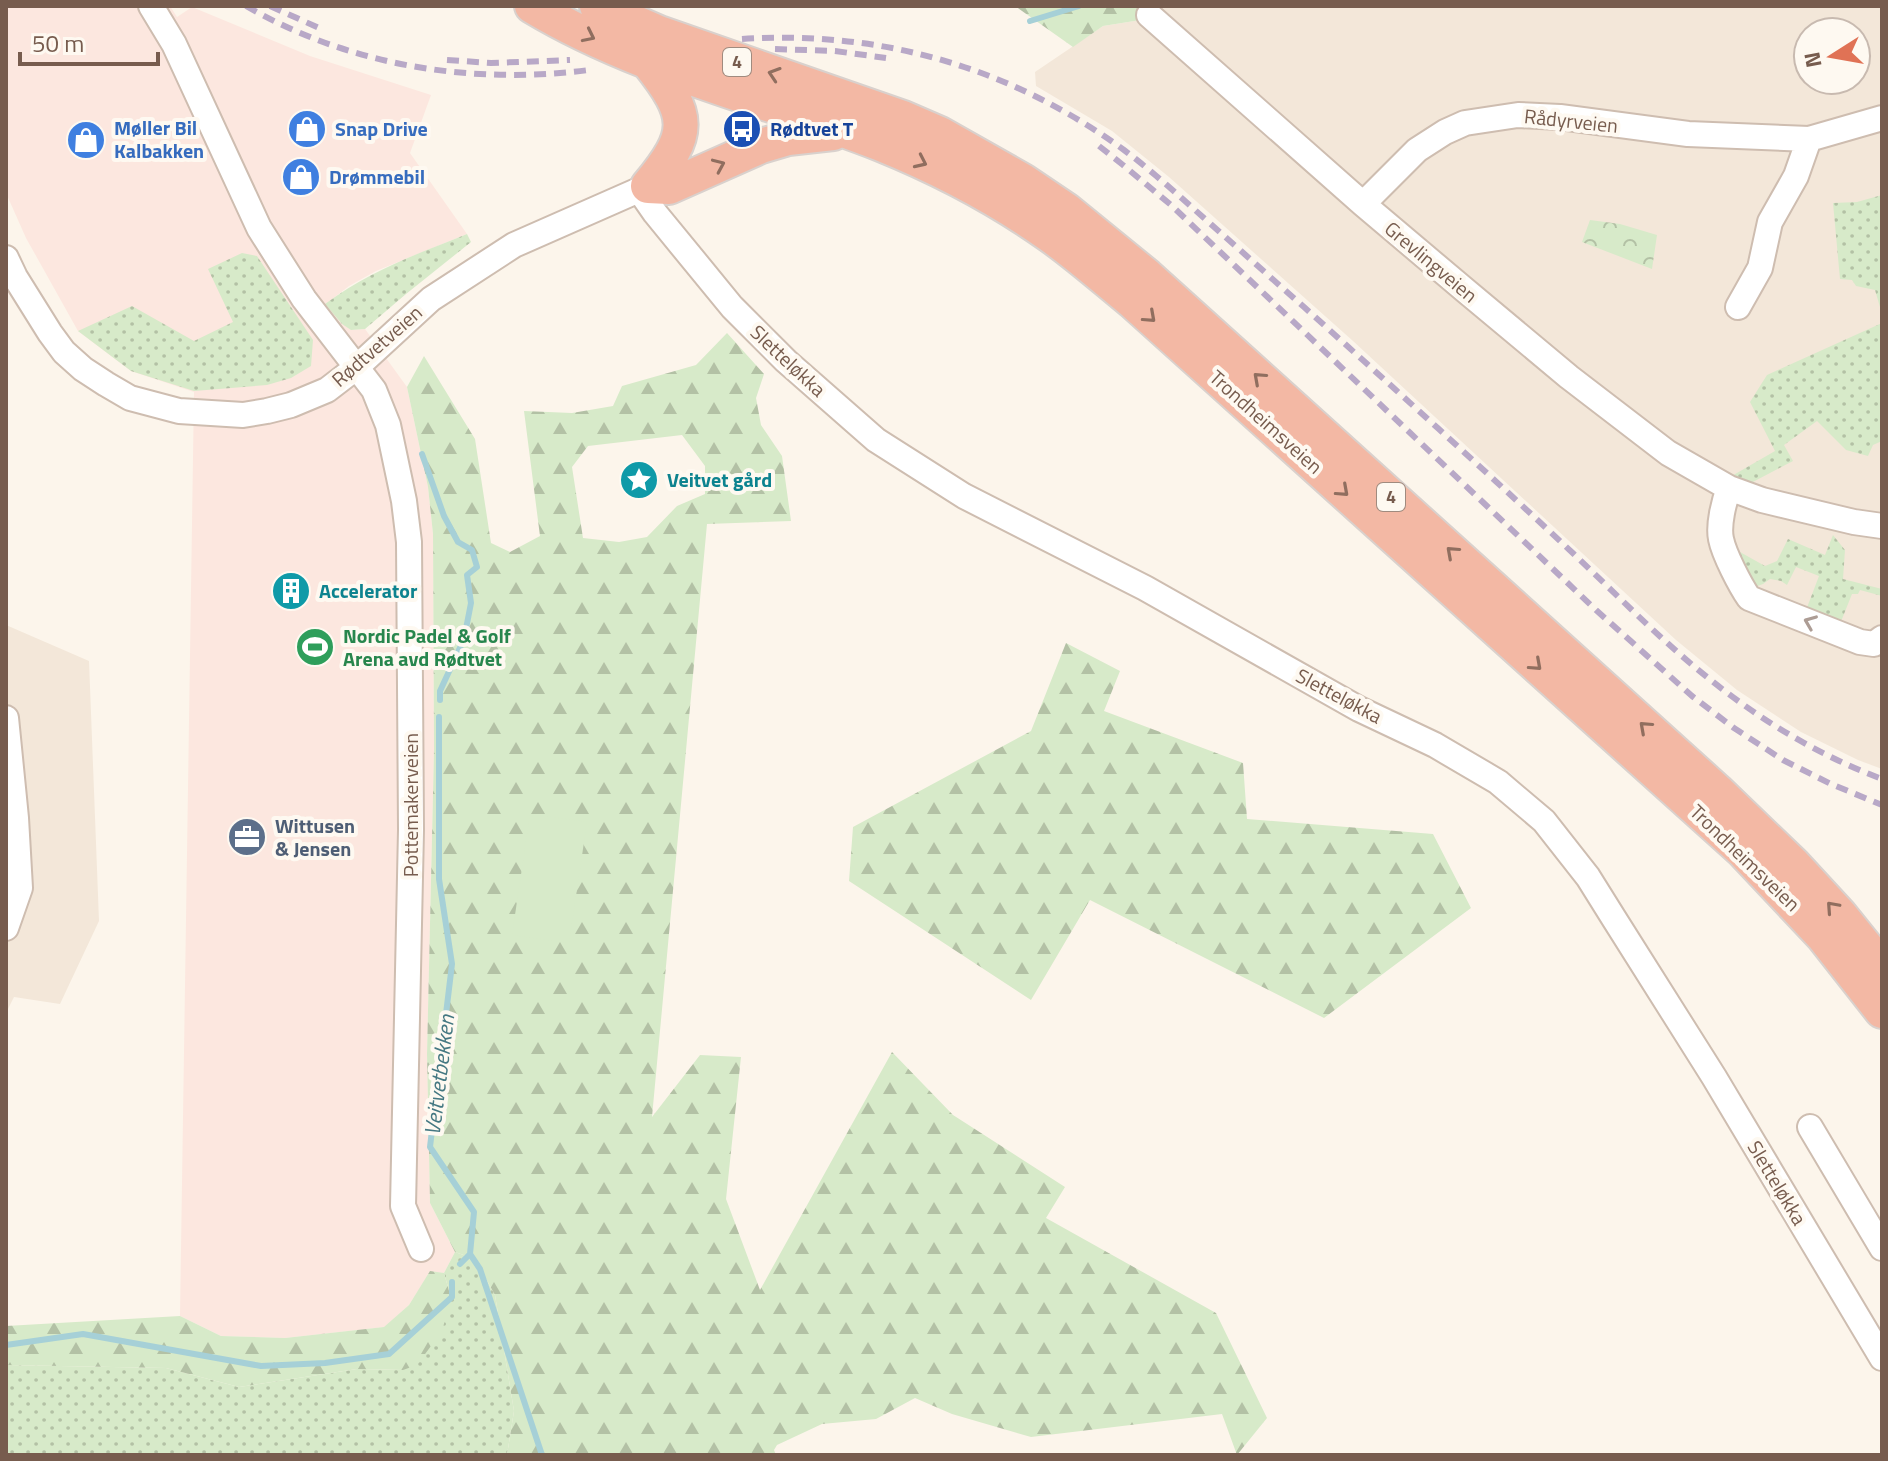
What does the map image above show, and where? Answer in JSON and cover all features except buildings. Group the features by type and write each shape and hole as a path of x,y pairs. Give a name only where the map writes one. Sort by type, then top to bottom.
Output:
{"highway":[{"name":"Trondheimsveien","path":"532,6 648,62 849,133 921,162 1009,209 1051,236 1132,301 1743,851 1823,936 1882,1011"},
{"name":"Trondheimsveien","path":"597,6 637,25 903,118 982,156 1066,210 1147,276 1717,791 1793,864 1882,967"},
{"path":"644,188 672,156 678,144 681,122 673,96 648,62"},
{"path":"644,188 669,187 775,142 808,135 849,133"}],"street":[{"name":"Pottemakerveien","path":"151,6 174,44 259,228 304,299 374,390 388,425 409,542 411,830 403,1206 421,1249"},
{"name":"Grevlingveien","path":"1149,15 1363,204 1569,377 1668,453 1729,488 1762,500 1882,526"},
{"name":"Rådyrveien","path":"1363,204 1417,150 1465,123 1518,115 1560,117 1688,134 1809,139 1882,118"},
{"path":"1738,307 1760,268 1770,222 1796,176 1809,139"},
{"name":"Rødtvetveien","path":"6,258 43,322 64,352 83,369 130,398 179,411 243,415 291,405 327,390 357,367 431,299 514,245 644,188"},
{"name":"Sletteløkka","path":"644,188 655,213 732,307 778,354 876,440 964,496 1145,588 1359,709 1435,745 1498,782 1544,821 1588,877 1714,1077 1882,1358"},
{"path":"1729,488 1724,500 1721,538 1749,598 1860,642 1874,644 1882,638"},
{"path":"6,718 20,888 6,928"},
{"path":"1810,1127 1882,1248"}],"shaded area":[{"path":"6,6 170,6 177,17 192,7 310,56 431,95 410,153 467,234 376,271 326,304 351,330 365,329 407,387 428,487 433,534 434,750 427,1054 430,1203 455,1252 444,1273 430,1272 409,1305 385,1327 285,1338 221,1336 180,1316 194,392 131,371 78,331 26,238 6,193"},
{"path":"1162,6 1882,6 1882,769 1801,732 1737,690 1676,640 1353,341 1169,177 1112,131 1036,86 1035,72 1103,26 1147,19"},
{"path":"6,625 89,661 99,921 60,1004 14,997 6,1013"}],"green space":[{"path":"1015,6 1162,6 1147,19 1103,26 1073,47"},
{"path":"1882,195 1882,314 1875,290 1856,286 1852,280 1840,279 1833,203 1857,202"},
{"path":"1590,220 1620,224 1657,235 1652,269 1582,242"},
{"path":"467,234 471,242 365,329 351,330 325,304 376,272"},
{"path":"242,253 257,256 313,340 311,366 291,378 267,385 194,391 131,371 78,331 132,306 194,341 233,322 208,269"},
{"path":"1882,323 1882,441 1873,445 1868,456 1846,450 1817,421 1784,445 1793,461 1749,484 1730,477 1775,451 1750,402 1767,375"},
{"path":"727,333 764,374 756,398 761,425 782,456 791,521 707,524 652,1117 700,1055 741,1057 726,1199 760,1290 892,1052 953,1115 1065,1187 1046,1218 1216,1313 1267,1418 1237,1455 1222,1414 1031,1437 952,1414 915,1398 876,1419 822,1424 777,1445 774,1450 776,1455 507,1455 514,1411 495,1295 475,1259 455,1252 430,1203 427,1054 434,750 433,534 428,487 407,387 424,356 475,439 491,543 510,552 540,536 524,411 572,413 613,406 622,386 696,365","holes":["682,435 705,466 705,494 677,506 647,537 619,542 583,538 572,467 588,446"]},
{"path":"1833,535 1845,550 1843,579 1882,589 1882,596 1860,590 1858,594 1852,594 1840,624 1803,618 1819,576 1796,567 1787,585 1770,579 1747,590 1732,552 1740,552 1765,566 1777,561 1788,539 1825,555"},
{"path":"1066,643 1120,671 1104,711 1243,763 1247,819 1433,834 1471,908 1324,1018 1090,900 1031,1000 849,881 853,827 1031,731"},
{"path":"530,814 587,822 569,943 512,935"},
{"path":"455,1252 475,1259 495,1295 514,1411 507,1455 6,1455 6,1365 166,1368 239,1387 357,1369 403,1370 451,1298 444,1273"},
{"path":"430,1271 444,1273 451,1298 442,1331 417,1365 403,1370 357,1369 239,1387 166,1368 6,1365 6,1326 180,1316 221,1336 285,1338 384,1327 409,1305"}],"waterway":[{"name":"Veitvetbekken","path":"1030,21 1079,6"},
{"name":"Veitvetbekken","path":"422,454 444,516 458,542 472,550 477,567 467,575 471,603 464,639 440,691 440,700"},
{"name":"Veitvetbekken","path":"439,717 439,879 452,964 430,1147 474,1212 470,1254 480,1269 542,1455"},
{"path":"460,1264 470,1254"},
{"path":"6,1345 83,1334 261,1366 325,1363 389,1354 452,1297 452,1282"}],"railway":[{"path":"246,6 286,27 327,43 369,57 412,66 500,75 589,70"},
{"path":"270,6 319,28"},
{"path":"742,39 845,41 943,60 990,76 1081,121 1155,175 1304,307 1707,677 1790,735 1882,779"},
{"path":"775,49 835,51 886,58"},
{"path":"447,60 491,63 570,60"},
{"path":"1099,146 1171,205 1596,610 1692,696 1783,760 1882,805"}],"place":[{"name":"Snap Drive","path":"307,129"},
{"name":"Rødtvet T","path":"742,129"},
{"name":"Møller Bil Kalbakken","path":"86,140"},
{"name":"Drømmebil","path":"301,177"},
{"name":"Veitvet gård","path":"639,480"},
{"name":"Accelerator","path":"291,591"},
{"name":"Nordic Padel & Golf Arena avd Rødtvet","path":"315,647"},
{"name":"Wittusen & Jensen","path":"247,837"}]}
